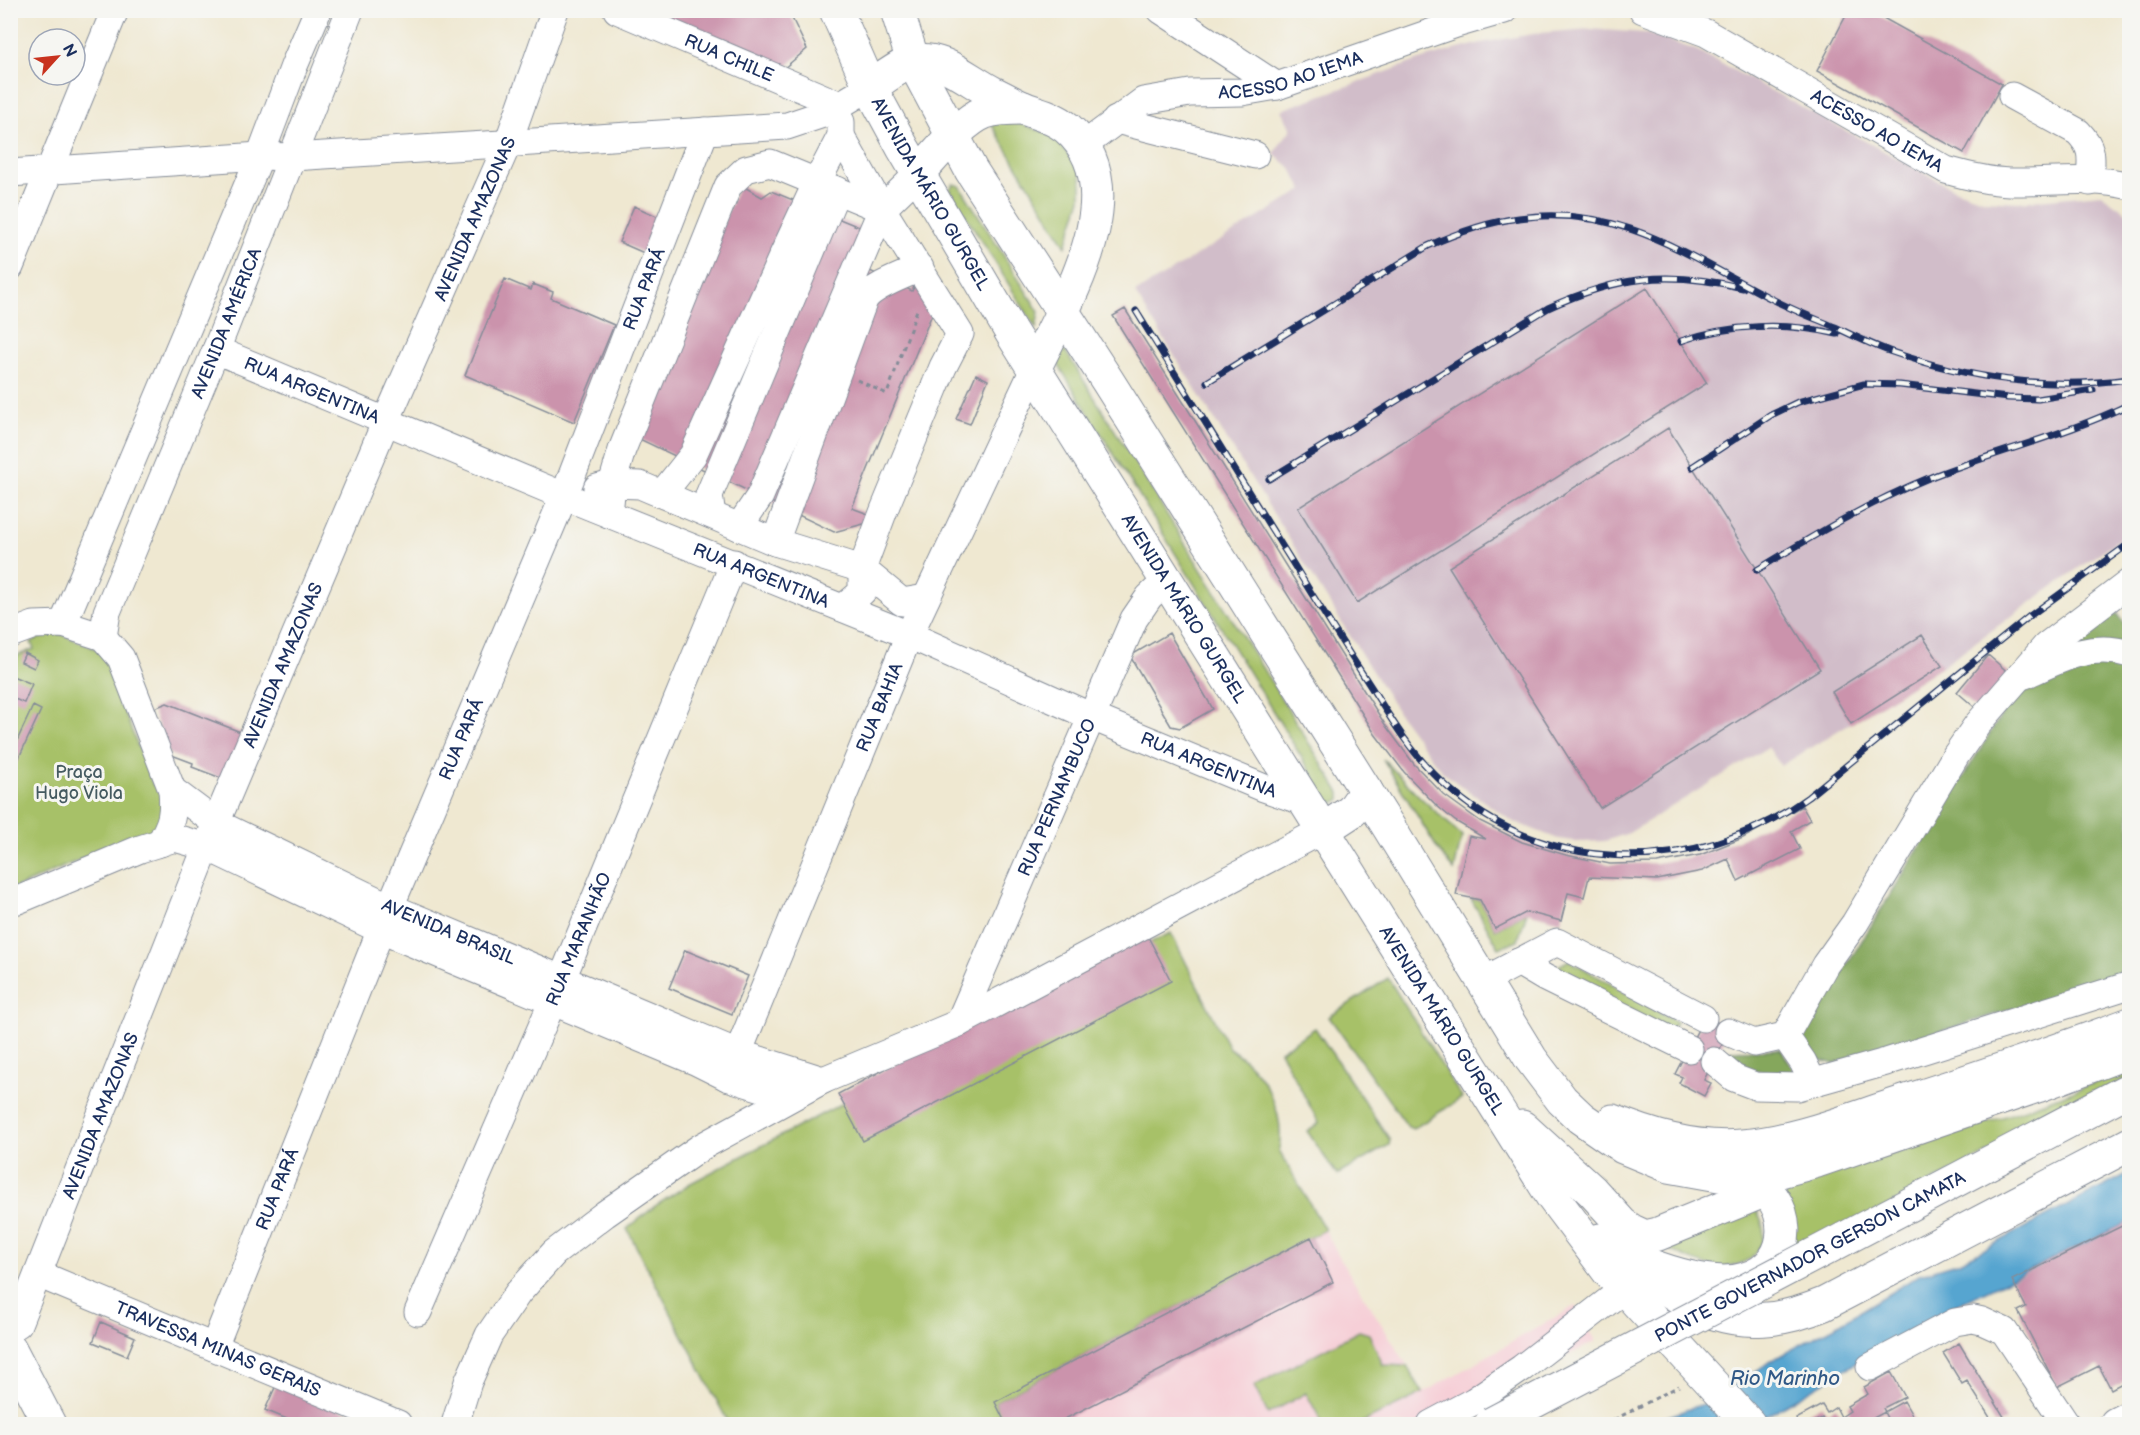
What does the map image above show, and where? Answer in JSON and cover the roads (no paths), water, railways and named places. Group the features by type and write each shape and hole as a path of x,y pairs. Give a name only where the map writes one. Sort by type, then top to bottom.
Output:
{"main road":[{"path":"897,10 913,61 970,170 1366,791 1524,1047 1546,1080 1569,1106 1601,1133 1623,1147 1670,1166 1750,1179 1817,1161 2037,1086 2130,1051"},
{"name":"AVENIDA MÁRIO GURGEL","path":"841,24 870,87 918,174 1011,332 1552,1197"},
{"path":"870,87 913,61 929,61 948,66 977,85 1023,108 1045,114 1065,127 1084,146 1093,167 1097,191 1095,219 1085,259 1035,367"},
{"path":"918,174 970,120 985,112 1000,108 1023,108"},
{"path":"1323,830 1352,811 1366,791"},
{"path":"1524,1047 1567,1093 1613,1121 1664,1139 1690,1144 1740,1146 1789,1139 2023,1063 2130,1024"},
{"path":"1524,1047 1542,1099 1592,1191"},
{"name":"PONTE GOVERNADOR GERSON CAMATA","path":"1491,1425 2130,1089"},
{"path":"1491,1100 1592,1191 1618,1220 1632,1231 1645,1237 1659,1234 1756,1194 1750,1179"},
{"name":"PONTE GOVERNADOR GERSON CAMATA","path":"1537,1425 2130,1115"},
{"path":"1552,1197 1585,1229 1670,1293 1706,1311 1726,1316 1766,1319 1805,1312 1824,1304 2130,1144"},
{"path":"1617,1252 1663,1270 1707,1280 1737,1281 1757,1274 1773,1260 1782,1240 1783,1230 1779,1206 1773,1196 1750,1179"},
{"path":"1552,1197 1624,1289 1749,1425"},
{"path":"14,1336 50,1425"},
{"path":"2116,1425 2130,1417"}],"street":[{"path":"10,267 115,10"},
{"name":"AVENIDA AMÉRICA","path":"63,624 260,156 318,10"},
{"name":"AVENIDA AMÉRICA","path":"103,637 107,612 216,350 350,10"},
{"name":"AVENIDA AMAZONAS","path":"14,1336 211,835 386,421 508,143 555,10"},
{"name":"RUA CHILE","path":"617,10 840,105"},
{"path":"819,10 841,24"},
{"path":"1161,10 1277,86"},
{"path":"1390,46 1446,10"},
{"name":"ACESSO AO IEMA","path":"1084,146 1143,101 1190,93 1242,92 1277,86 1390,46 1504,10"},
{"name":"ACESSO AO IEMA","path":"1643,10 1706,33 1946,170 1975,179 2008,182 2110,182 2130,186"},
{"path":"10,173 260,156 292,157 787,126 809,120 870,87"},
{"path":"2012,96 2078,132 2086,140 2091,148 2090,182"},
{"path":"712,515 709,495 827,186 841,136 840,105"},
{"path":"1116,120 1255,155"},
{"path":"681,162 705,131"},
{"name":"RUA PARÁ","path":"214,1347 385,919 564,496 705,131"},
{"path":"841,136 882,209 960,334 940,375 884,510 862,569 862,592 843,608"},
{"path":"508,143 515,172"},
{"path":"609,514 612,484 622,450 728,186 746,169 770,163 882,209"},
{"path":"739,527 760,496 882,209 918,174"},
{"path":"662,494 693,455 782,257 827,186"},
{"path":"775,542 864,300 867,295 889,282 920,268"},
{"name":"RUA ARGENTINA","path":"216,350 564,496 909,635 1090,716 1264,788 1305,802"},
{"name":"RUA BAHIA","path":"738,1053 909,635 1035,367"},
{"path":"606,387 622,450"},
{"path":"557,468 564,496 612,484 640,485 775,542 862,569 902,602 926,598"},
{"name":"RUA MARANHÃO","path":"418,1312 557,991 734,563"},
{"name":"RUA PERNAMBUCO","path":"959,1023 1090,716 1134,619 1149,597 1167,580"},
{"path":"1728,1032 1754,1043 1785,1036 1825,965 1855,923 1956,755 1977,725 2046,646 2130,582"},
{"path":"10,634 34,625 63,624 103,637 121,658 172,790 174,810 171,825 160,843 140,849 13,902"},
{"path":"2017,678 2068,656 2091,649 2115,649 2130,654"},
{"name":"AVENIDA BRASIL","path":"172,790 211,835 385,919 557,991 824,1080"},
{"path":"455,1425 468,1382 489,1335 518,1293 555,1253 605,1214 701,1147 824,1080 959,1023 1323,830"},
{"name":"AVENIDA BRASIL","path":"160,843 175,838 211,835"},
{"path":"1483,981 1557,942 1703,1018"},
{"path":"1518,962 1545,978 1689,1049"},
{"path":"1714,1061 1734,1078 1755,1086 1797,1087 1886,1062 2130,985"},
{"name":"AVENIDA BRASIL","path":"557,991 727,1077 791,1096"},
{"path":"1785,1036 1803,1062 1813,1083"},
{"path":"727,1077 738,1053"},
{"name":"TRAVESSA MINAS GERAIS","path":"38,1274 398,1425"},
{"path":"1431,1425 1483,1395 1522,1368 1624,1289"},
{"path":"1870,1367 1955,1322 1973,1319 1990,1323 2004,1331 2066,1425"}],"water":[{"name":"Rio Marinho","path":"2129,1173 2129,1222 1940,1313 1753,1424 1646,1424 1709,1402 1776,1358 1839,1324 1921,1274 1960,1262"}],"railway":[{"path":"1207,382 1428,246 1461,232 1495,222 1555,216 1589,219 1621,226 1652,237 1788,307 1889,351 1919,361 2008,380 2067,383 2130,379"},
{"path":"1269,479 1548,308 1573,297 1597,289 1644,279 1691,279 1743,288"},
{"path":"1136,311 1332,626 1415,753 1433,773 1473,808 1518,833 1566,849 1615,856 1665,854 1715,843 1763,824 1808,797 2031,615 2130,543"},
{"path":"1681,341 1738,328 1778,326 1837,334"},
{"path":"1692,467 1771,415 1798,402 1864,384 1900,385 2008,398 2038,399 2093,390"},
{"path":"1757,570 1842,520 1908,487 2081,425 2130,404"}],"park label":[{"name":"Praça Hugo Viola","path":"79,782"}]}
